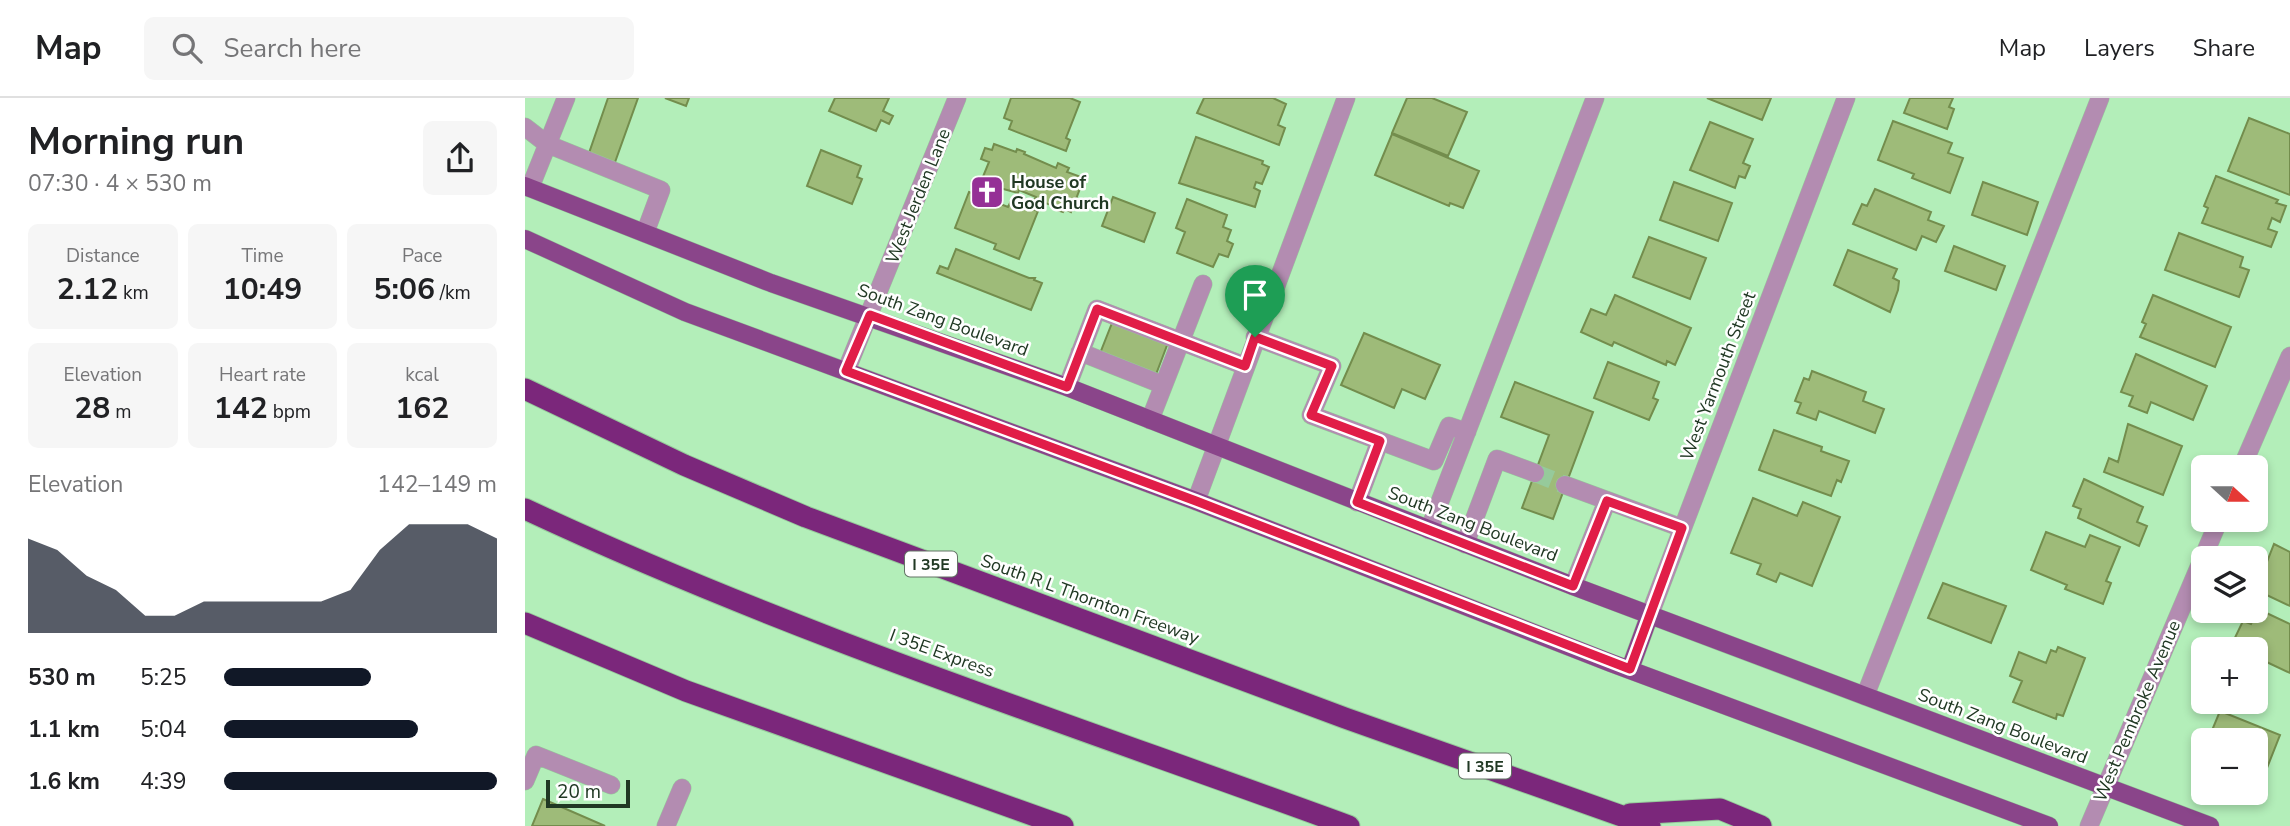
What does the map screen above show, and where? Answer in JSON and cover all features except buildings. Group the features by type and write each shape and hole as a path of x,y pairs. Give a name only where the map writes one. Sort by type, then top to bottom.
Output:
{"highway":[{"name":"South R L Thornton Freeway","path":"525,389 684,465 806,517 1332,713 1650,826"},
{"name":"I 35E Express","path":"525,509 609,548 782,619 1349,826"},
{"path":"525,623 686,691 1063,826"},
{"path":"1624,815 1720,809 1761,826"}],"main road":[{"name":"South Zang Boulevard","path":"528,187 772,283 870,315 1067,387 1573,586 2210,826"},
{"path":"525,239 685,312 1196,501 1630,669 2049,826"},
{"name":"West Yarmouth Street","path":"1630,669 1650,614"}],"street":[{"path":"528,187 566,98"},
{"name":"West Jerden Lane","path":"846,371 957,98"},
{"path":"1196,501 1346,98"},
{"path":"1429,530 1595,98"},
{"name":"West Yarmouth Street","path":"1650,614 1846,98"},
{"path":"1865,696 2100,98"},
{"path":"525,127 547,144 661,190 645,233"},
{"path":"1150,421 1203,284"},
{"path":"1067,387 1097,309 1245,366"},
{"path":"1255,337 1332,366 1311,415 1434,461 1448,426 1468,432"},
{"path":"1080,352 1163,385"},
{"path":"2247,455 2290,356"},
{"path":"1357,502 1380,441"},
{"path":"1465,544 1497,459 1535,473"},
{"path":"1565,485 1682,528"},
{"path":"1573,586 1607,501"},
{"name":"West Pembroke Avenue","path":"2088,826 2214,532"},
{"path":"525,781 536,755 611,785"},
{"path":"666,826 682,788"}],"tunnel":[{"path":"1535,473 1565,485"}],"place":[{"name":"House of God Church","path":"987,192"}],"route":[{"path":"1097,309 1245,366 1255,337 1332,366 1311,415 1380,441 1357,502 1573,586 1607,501 1682,528 1630,669 1196,501 846,371 870,315 1067,387 1097,309"}]}
